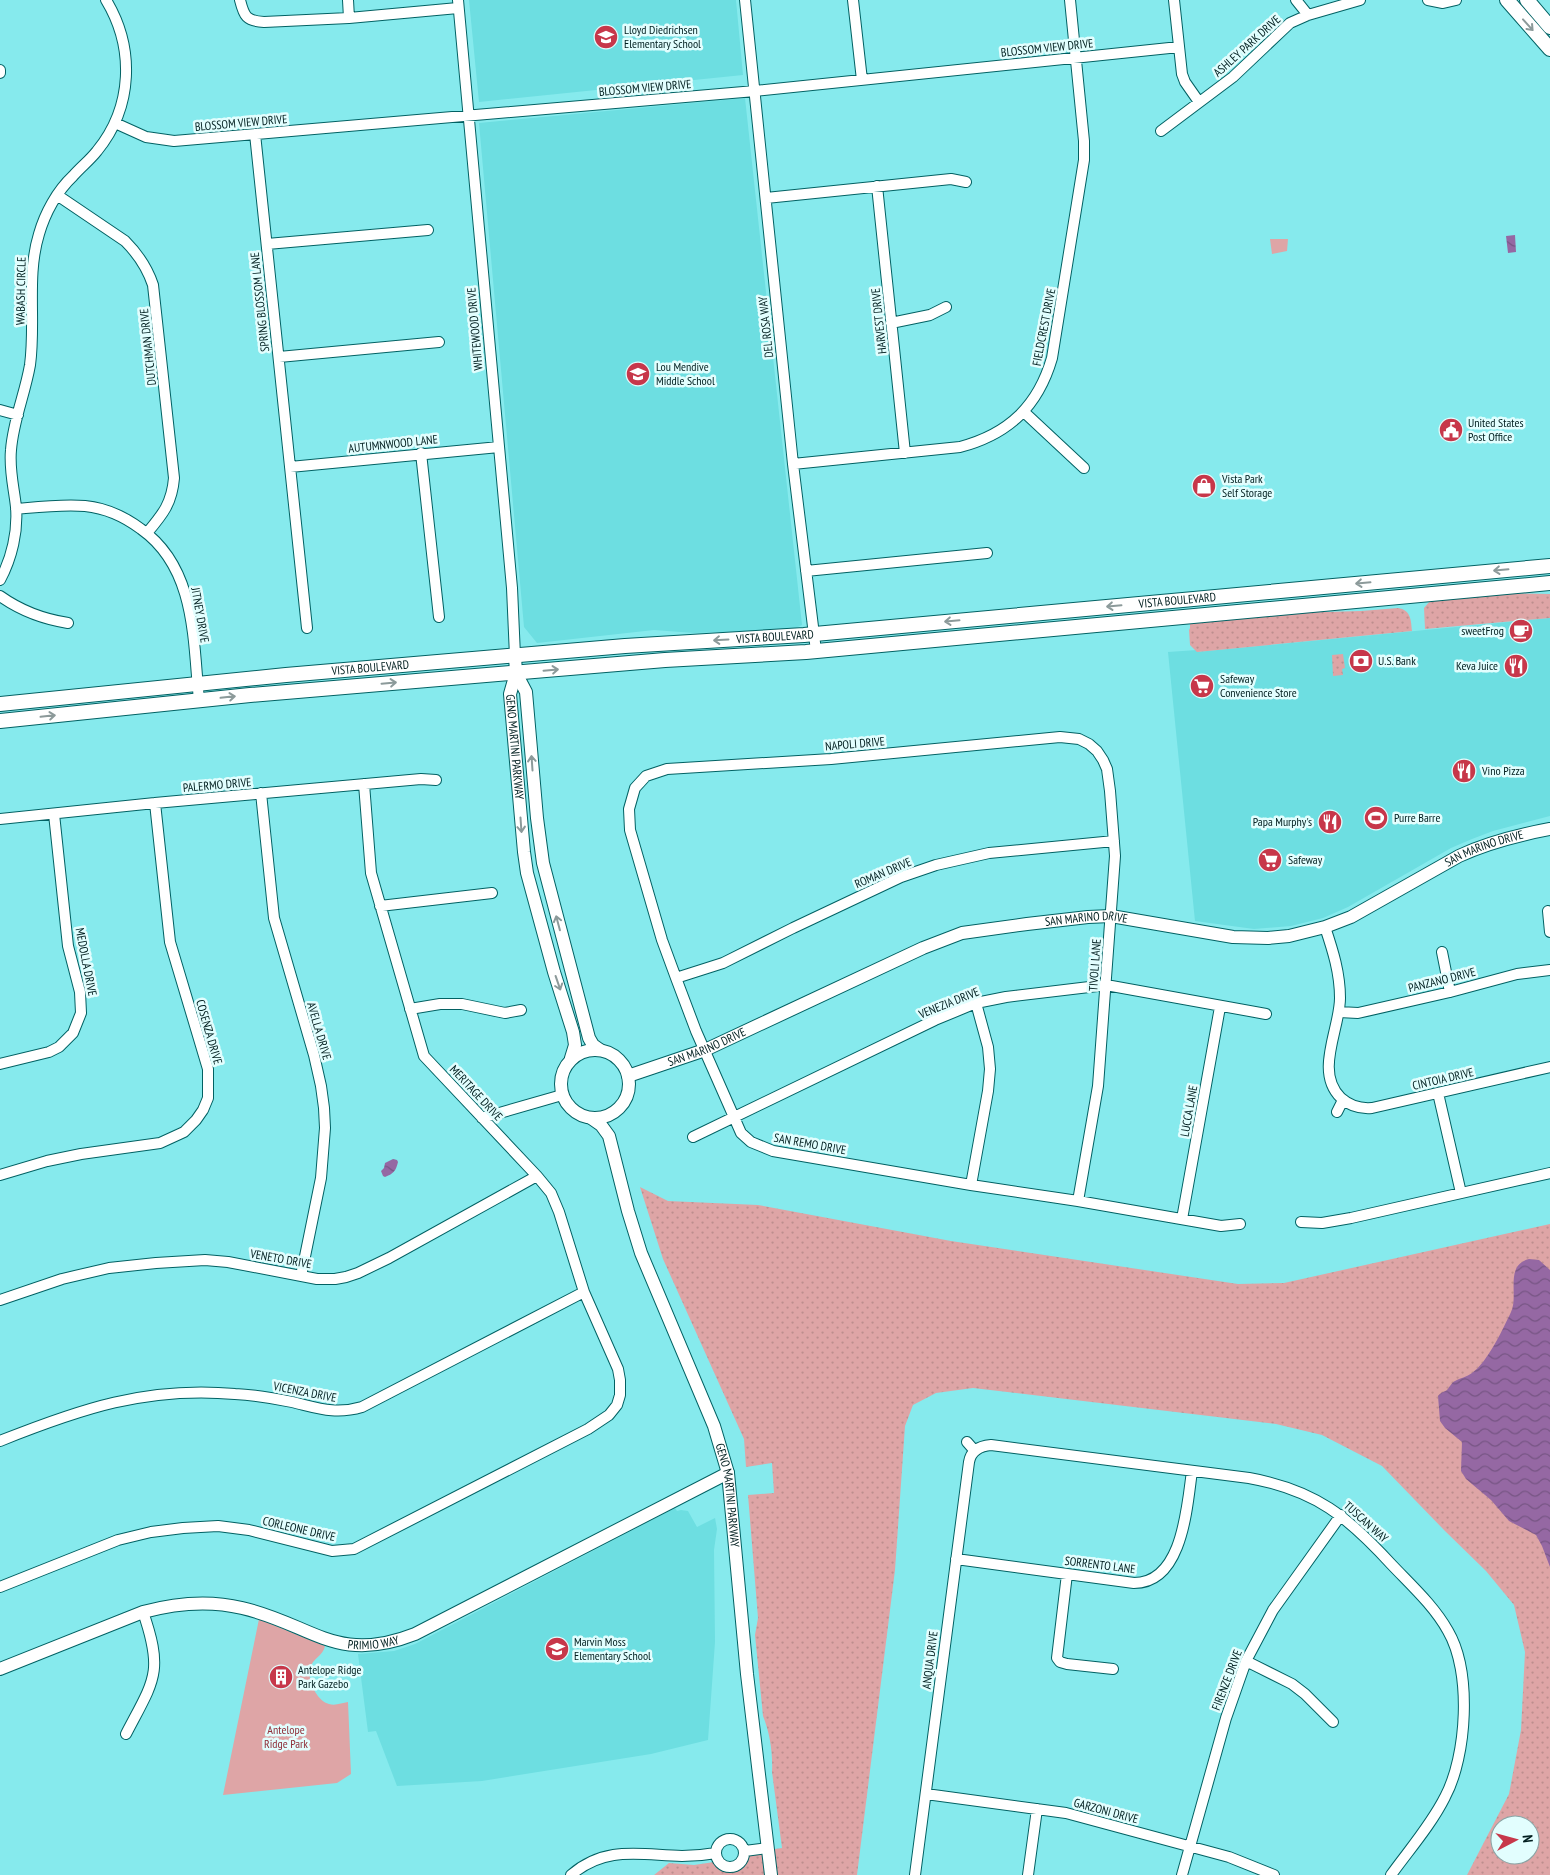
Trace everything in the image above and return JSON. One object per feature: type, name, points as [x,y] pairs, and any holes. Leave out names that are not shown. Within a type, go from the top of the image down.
[{"type":"main road","points":[[1507,0],[1550,49]]},
{"type":"main road","points":[[1527,0],[1550,27]]},
{"type":"main road","name":"VISTA BOULEVARD","points":[[0,704],[197,684],[676,642],[814,634],[1550,566]]},
{"type":"main road","name":"VISTA BOULEVARD","points":[[0,721],[199,700],[665,660],[816,651],[1550,583]]},
{"type":"street","name":"WABASH CIRCLE","points":[[0,580],[9,561],[14,542],[16,509],[11,470],[11,450],[26,382],[32,340],[34,252],[45,216],[57,195],[96,152],[115,123],[125,91],[126,57],[120,28],[106,0]]},
{"type":"street","points":[[240,0],[243,12],[247,18],[255,22],[350,18],[458,4]]},
{"type":"street","points":[[348,0],[350,18]]},
{"type":"street","name":"DEL ROSA WAY","points":[[745,0],[793,464],[816,651]]},
{"type":"street","points":[[853,0],[862,80]]},
{"type":"street","name":"FIELDCREST DRIVE","points":[[793,464],[960,447],[976,442],[1006,427],[1024,412],[1042,386],[1052,358],[1082,174],[1084,141],[1070,0]]},
{"type":"street","points":[[1174,0],[1182,74],[1185,82],[1199,102]]},
{"type":"street","points":[[1296,0],[1308,15]]},
{"type":"street","name":"ASHLEY PARK DRIVE","points":[[1161,131],[1233,77],[1290,23],[1308,15],[1360,0]]},
{"type":"street","points":[[1428,0],[1443,3],[1456,0]]},
{"type":"street","name":"WHITEWOOD DRIVE","points":[[458,4],[512,588],[515,656]]},
{"type":"street","name":"BLOSSOM VIEW DRIVE","points":[[115,123],[146,137],[174,141],[754,91],[1178,47]]},
{"type":"street","name":"SPRING BLOSSOM LANE","points":[[256,134],[307,628]]},
{"type":"street","points":[[766,198],[951,179],[966,182]]},
{"type":"street","name":"HARVEST DRIVE","points":[[877,186],[905,453]]},
{"type":"street","name":"DUTCHMAN DRIVE","points":[[57,195],[125,241],[142,260],[153,285],[174,478],[169,503],[164,513],[147,533]]},
{"type":"street","points":[[267,244],[428,230]]},
{"type":"street","points":[[892,323],[930,315],[946,307]]},
{"type":"street","points":[[279,357],[439,342]]},
{"type":"street","points":[[0,410],[18,415]]},
{"type":"street","points":[[1024,412],[1084,468]]},
{"type":"street","name":"AUTUMNWOOD LANE","points":[[290,467],[499,447]]},
{"type":"street","points":[[421,453],[439,617]]},
{"type":"street","name":"JITNEY DRIVE","points":[[16,509],[85,506],[118,515],[134,523],[161,546],[171,560],[184,587],[190,616],[199,700]]},
{"type":"street","points":[[806,571],[987,553]]},
{"type":"street","points":[[0,596],[21,610],[36,616],[68,622]]},
{"type":"street","points":[[515,656],[516,673]]},
{"type":"street","name":"GENO MARTINI PARKWAY","points":[[516,673],[526,692],[537,826],[543,864],[589,1038],[593,1045],[600,1050]]},
{"type":"street","name":"GENO MARTINI PARKWAY","points":[[516,673],[510,694],[524,852],[527,873],[554,972],[573,1032],[575,1045],[571,1058]]},
{"type":"street","name":"NAPOLI DRIVE","points":[[635,788],[646,776],[668,769],[831,758],[1060,737],[1082,741]]},
{"type":"street","name":"TIVOLI LANE","points":[[1078,1201],[1098,1086],[1115,856],[1106,769],[1097,751],[1082,741]]},
{"type":"street","name":"PALERMO DRIVE","points":[[0,819],[364,784],[421,779],[436,780]]},
{"type":"street","name":"MERITAGE DRIVE","points":[[364,784],[371,873],[424,1056],[551,1193],[560,1212],[568,1245],[584,1292],[618,1369],[621,1388],[619,1398]]},
{"type":"street","name":"SAN REMO DRIVE","points":[[635,788],[629,809],[630,830],[662,940],[705,1050],[741,1133],[751,1142],[773,1151],[971,1185],[1078,1201],[1221,1226],[1240,1224]]},
{"type":"street","name":"AVELLA DRIVE","points":[[261,794],[274,918],[314,1055],[324,1108],[321,1178],[301,1276]]},
{"type":"street","name":"COSENZA DRIVE","points":[[0,1175],[47,1161],[81,1154],[160,1143],[184,1132],[203,1110],[208,1092],[208,1069],[170,942],[155,803]]},
{"type":"street","name":"MEDOLLA DRIVE","points":[[0,1064],[49,1052],[59,1047],[73,1033],[81,1013],[80,992],[68,946],[54,814]]},
{"type":"street","name":"SAN MARINO DRIVE","points":[[628,1076],[705,1050],[923,948],[962,933],[1035,923],[1111,916],[1245,938],[1284,936],[1325,927],[1351,917],[1468,852],[1504,838],[1550,829]]},
{"type":"street","name":"ROMAN DRIVE","points":[[676,978],[723,963],[901,877],[936,865],[989,853],[1114,841]]},
{"type":"street","points":[[380,906],[492,893]]},
{"type":"street","points":[[1548,911],[1550,932]]},
{"type":"street","points":[[1325,927],[1338,968],[1340,992],[1339,1012],[1329,1073],[1332,1086],[1343,1100],[1337,1112]]},
{"type":"street","points":[[1442,952],[1450,992]]},
{"type":"street","name":"PANZANO DRIVE","points":[[1339,1012],[1358,1013],[1450,992],[1517,974],[1550,970]]},
{"type":"street","name":"VENEZIA DRIVE","points":[[693,1138],[976,1002],[1106,985],[1266,1014]]},
{"type":"street","points":[[971,1185],[988,1091],[990,1068],[988,1047],[976,1002]]},
{"type":"street","points":[[410,1009],[462,1004],[505,1013],[521,1010]]},
{"type":"street","name":"LUCCA LANE","points":[[1182,1219],[1220,1007]]},
{"type":"street","points":[[589,1050],[600,1050],[615,1057],[623,1065],[628,1076],[628,1094],[611,1121],[609,1136],[603,1127],[590,1118],[572,1110],[562,1095],[560,1088],[563,1073],[571,1058],[589,1050]]},
{"type":"street","name":"CINTOIA DRIVE","points":[[1343,1100],[1355,1106],[1372,1108],[1550,1068]]},
{"type":"street","points":[[1438,1093],[1461,1193]]},
{"type":"street","points":[[482,1118],[562,1095]]},
{"type":"street","points":[[590,1118],[603,1118],[615,1113]]},
{"type":"street","name":"GENO MARTINI PARKWAY","points":[[609,1136],[639,1245],[714,1426],[728,1473],[746,1674],[771,1875]]},
{"type":"street","points":[[1301,1222],[1322,1223],[1351,1218],[1550,1173]]},
{"type":"street","name":"VENETO DRIVE","points":[[0,1300],[62,1279],[109,1268],[156,1263],[205,1260],[228,1262],[301,1276],[335,1279],[358,1274],[537,1176]]},
{"type":"street","name":"VICENZA DRIVE","points":[[0,1441],[92,1407],[120,1400],[177,1393],[235,1394],[292,1402],[327,1411],[350,1411],[362,1407],[584,1292]]},
{"type":"street","name":"CORLEONE DRIVE","points":[[0,1587],[118,1540],[151,1532],[183,1528],[218,1526],[249,1530],[332,1551],[354,1549],[588,1429],[609,1415],[619,1398]]},
{"type":"street","name":"TUSCAN WAY","points":[[971,1446],[991,1445],[1276,1483],[1304,1494],[1341,1515],[1364,1534],[1440,1618],[1456,1649],[1464,1683],[1464,1711],[1459,1752],[1450,1788],[1438,1812],[1390,1875]]},
{"type":"street","name":"ANQUA DRIVE","points":[[915,1875],[971,1446]]},
{"type":"street","name":"SORRENTO LANE","points":[[956,1559],[1134,1583],[1154,1582],[1170,1560],[1181,1537],[1192,1471]]},
{"type":"street","name":"PRIMIO WAY","points":[[0,1669],[143,1612],[165,1606],[189,1603],[222,1604],[262,1614],[334,1643],[360,1646],[396,1641],[414,1634],[728,1473]]},
{"type":"street","name":"FIRENZE DRIVE","points":[[1182,1875],[1226,1718],[1246,1662],[1273,1610],[1341,1515]]},
{"type":"street","points":[[1067,1574],[1057,1652],[1058,1665],[1113,1669]]},
{"type":"street","points":[[126,1734],[150,1687],[155,1669],[154,1649],[143,1612]]},
{"type":"street","points":[[1246,1662],[1292,1684],[1305,1694],[1333,1722]]},
{"type":"street","name":"GARZONI DRIVE","points":[[926,1794],[1084,1817],[1229,1857],[1274,1875]]},
{"type":"street","points":[[1028,1875],[1037,1809]]},
{"type":"street","points":[[728,1838],[738,1841],[744,1851],[742,1861],[732,1867],[721,1864],[716,1854],[720,1843],[728,1838]]},
{"type":"street","points":[[744,1851],[768,1848]]},
{"type":"street","points":[[571,1875],[594,1861],[619,1853],[681,1856],[716,1854]]},
{"type":"shaded area","name":"Lloyd Diedrichsen Elementary School","points":[[469,0],[736,0],[743,75],[479,102]]},
{"type":"shaded area","name":"Lou Mendive Middle School","points":[[745,98],[802,625],[792,630],[694,633],[654,630],[537,643],[524,627],[479,123]]},
{"type":"shaded area","points":[[1550,618],[1550,816],[1493,831],[1451,848],[1348,907],[1323,918],[1291,926],[1254,929],[1195,921],[1168,652],[1197,650],[1197,652]]},
{"type":"shaded area","name":"Marvin Moss Elementary School","points":[[675,1508],[677,1511],[688,1511],[697,1527],[715,1518],[717,1529],[714,1550],[715,1642],[708,1740],[651,1754],[482,1781],[397,1786],[376,1731],[368,1732],[358,1654],[394,1651],[415,1644]]},
{"type":"green space","points":[[1270,239],[1288,239],[1287,251],[1272,254]]},
{"type":"green space","points":[[1502,593],[1550,594],[1550,618],[1425,629],[1424,608],[1430,601]]},
{"type":"green space","points":[[1398,608],[1408,613],[1411,619],[1412,631],[1197,652],[1190,645],[1190,624],[1194,622],[1289,613]]},
{"type":"green space","points":[[1343,654],[1345,668],[1342,669],[1343,675],[1333,676],[1332,655]]},
{"type":"green space","points":[[640,1187],[668,1201],[758,1205],[951,1241],[1238,1284],[1284,1283],[1550,1224],[1550,1875],[1467,1875],[1490,1831],[1490,1865],[1540,1865],[1540,1815],[1498,1815],[1509,1794],[1521,1730],[1525,1652],[1514,1605],[1486,1571],[1382,1466],[1322,1435],[1276,1424],[973,1388],[936,1393],[913,1405],[905,1426],[895,1570],[857,1875],[654,1875],[669,1863],[694,1865],[714,1862],[729,1870],[741,1865],[746,1853],[782,1848],[768,1729],[763,1716],[755,1635],[758,1618],[748,1495],[774,1493],[772,1463],[746,1467],[744,1439],[663,1259]]},
{"type":"green space","name":"Antelope Ridge Park","points":[[259,1619],[325,1646],[313,1662],[309,1673],[314,1689],[325,1702],[334,1705],[348,1702],[351,1774],[337,1783],[223,1795]]},
{"type":"water","points":[[1515,235],[1516,252],[1508,253],[1506,236]]},
{"type":"water","points":[[393,1159],[398,1162],[395,1170],[388,1176],[383,1176],[381,1171],[385,1163]]},
{"type":"water","points":[[1529,1259],[1539,1260],[1550,1270],[1550,1567],[1536,1535],[1509,1521],[1491,1500],[1466,1479],[1461,1471],[1462,1442],[1445,1428],[1440,1421],[1438,1396],[1454,1382],[1472,1373],[1489,1354],[1511,1312],[1514,1298],[1514,1274],[1521,1262]]},
{"type":"place","name":"Lloyd Diedrichsen Elementary School","points":[[606,37]]},
{"type":"place","name":"Lou Mendive Middle School","points":[[638,374]]},
{"type":"place","name":"United States Post Office","points":[[1451,430]]},
{"type":"place","name":"Vista Park Self Storage","points":[[1204,486]]},
{"type":"place","name":"sweetFrog","points":[[1521,631]]},
{"type":"place","name":"U.S. Bank","points":[[1361,661]]},
{"type":"place","name":"Keva Juice","points":[[1516,666]]},
{"type":"place","name":"Safeway Convenience Store","points":[[1202,686]]},
{"type":"place","name":"Vino Pizza","points":[[1464,771]]},
{"type":"place","name":"Purre Barre","points":[[1376,818]]},
{"type":"place","name":"Papa Murphy's","points":[[1330,822]]},
{"type":"place","name":"Safeway","points":[[1270,860]]},
{"type":"place","name":"Marvin Moss Elementary School","points":[[557,1649]]},
{"type":"place","name":"Antelope Ridge Park Gazebo","points":[[281,1677]]}]
